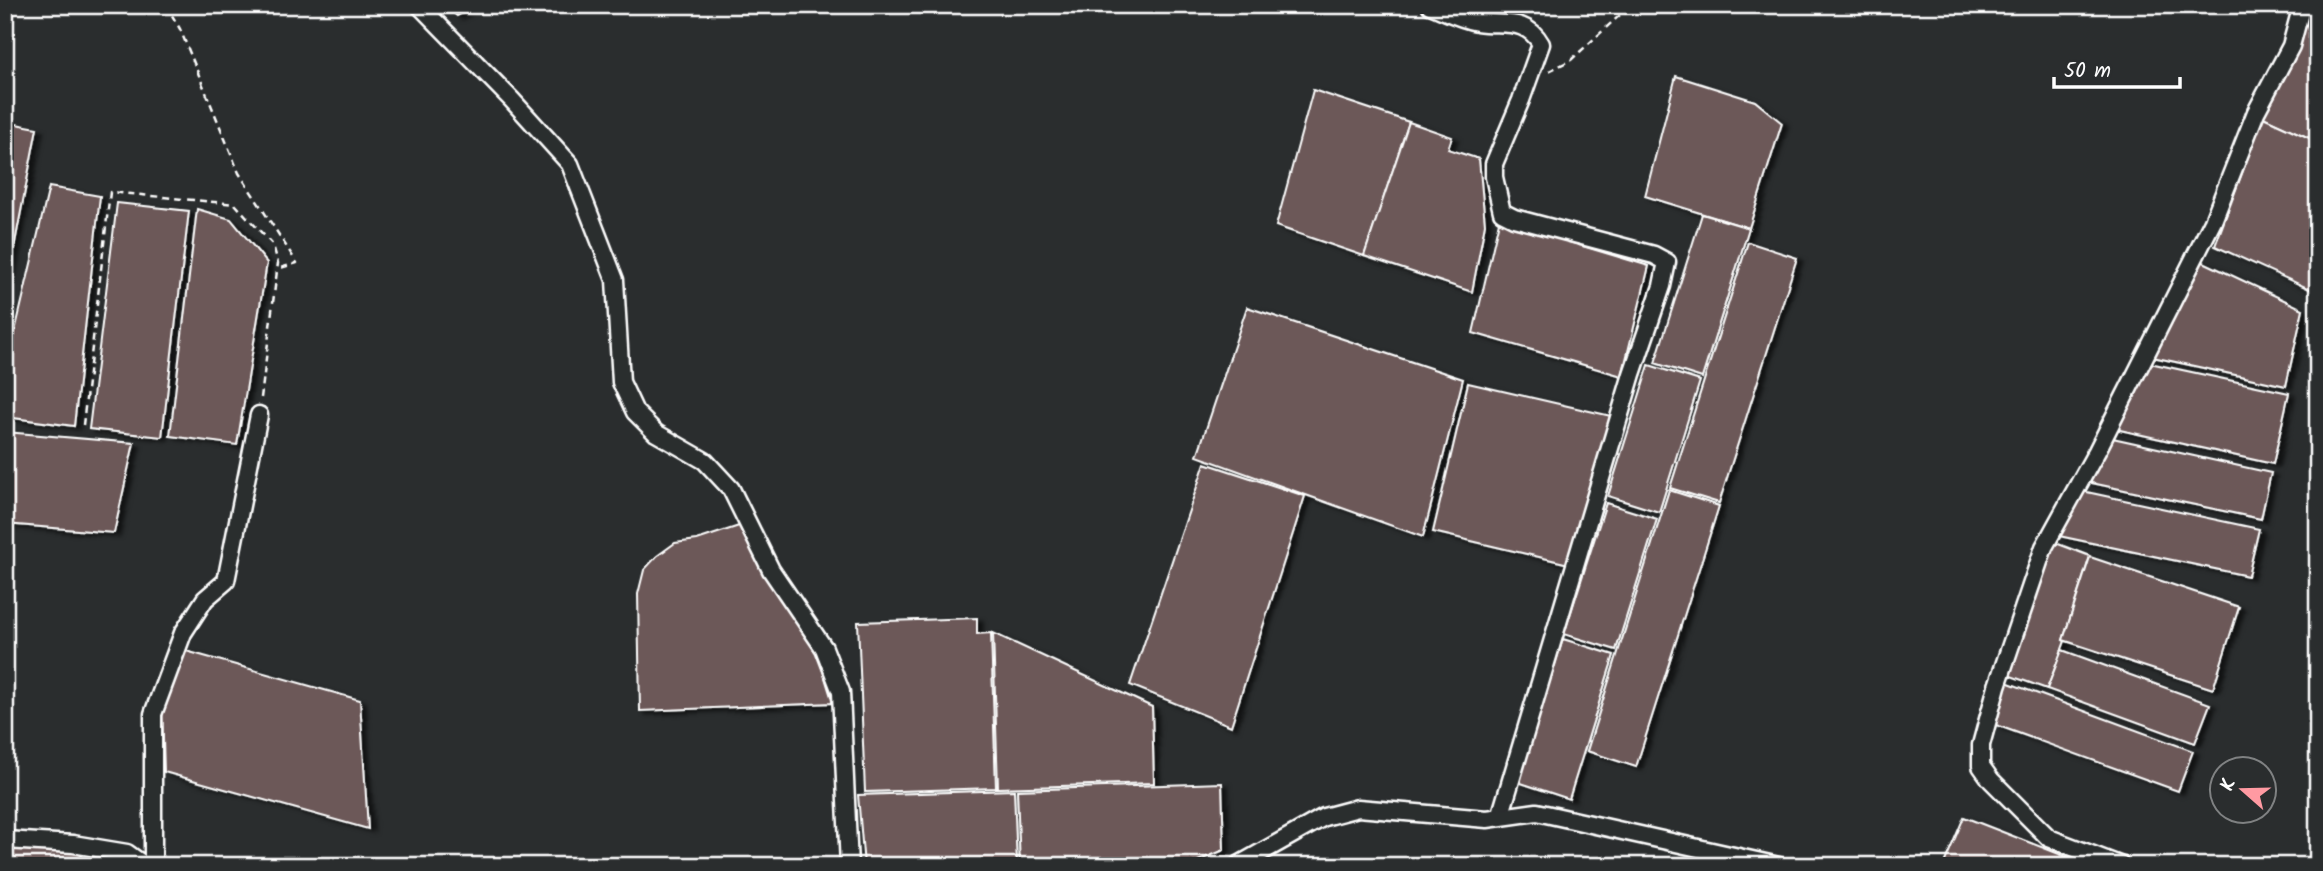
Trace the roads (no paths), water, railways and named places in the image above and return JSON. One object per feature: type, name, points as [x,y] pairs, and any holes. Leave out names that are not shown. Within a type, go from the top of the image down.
[{"type":"street","points":[[419,5],[570,164],[615,280],[621,382],[635,412],[656,433],[705,461],[732,489],[771,570],[824,648],[841,692],[849,866]]},
{"type":"street","points":[[1430,5],[1478,22],[1527,28],[1535,33],[1541,44],[1494,164],[1494,177],[1502,212],[1514,218],[1654,255],[1667,262],[1662,286],[1632,374],[1500,817]]},
{"type":"street","points":[[2122,866],[2049,838],[1991,780],[1981,766],[1981,744],[1997,686],[2044,547],[2097,451],[2213,221],[2256,112],[2291,46],[2302,5]]},
{"type":"street","points":[[153,866],[153,714],[183,633],[205,599],[226,581],[259,415]]},
{"type":"street","points":[[1237,866],[1324,817],[1358,808],[1487,819],[1537,813],[1779,866]]},
{"type":"street","points":[[5,840],[73,844],[127,853],[145,866]]}]
